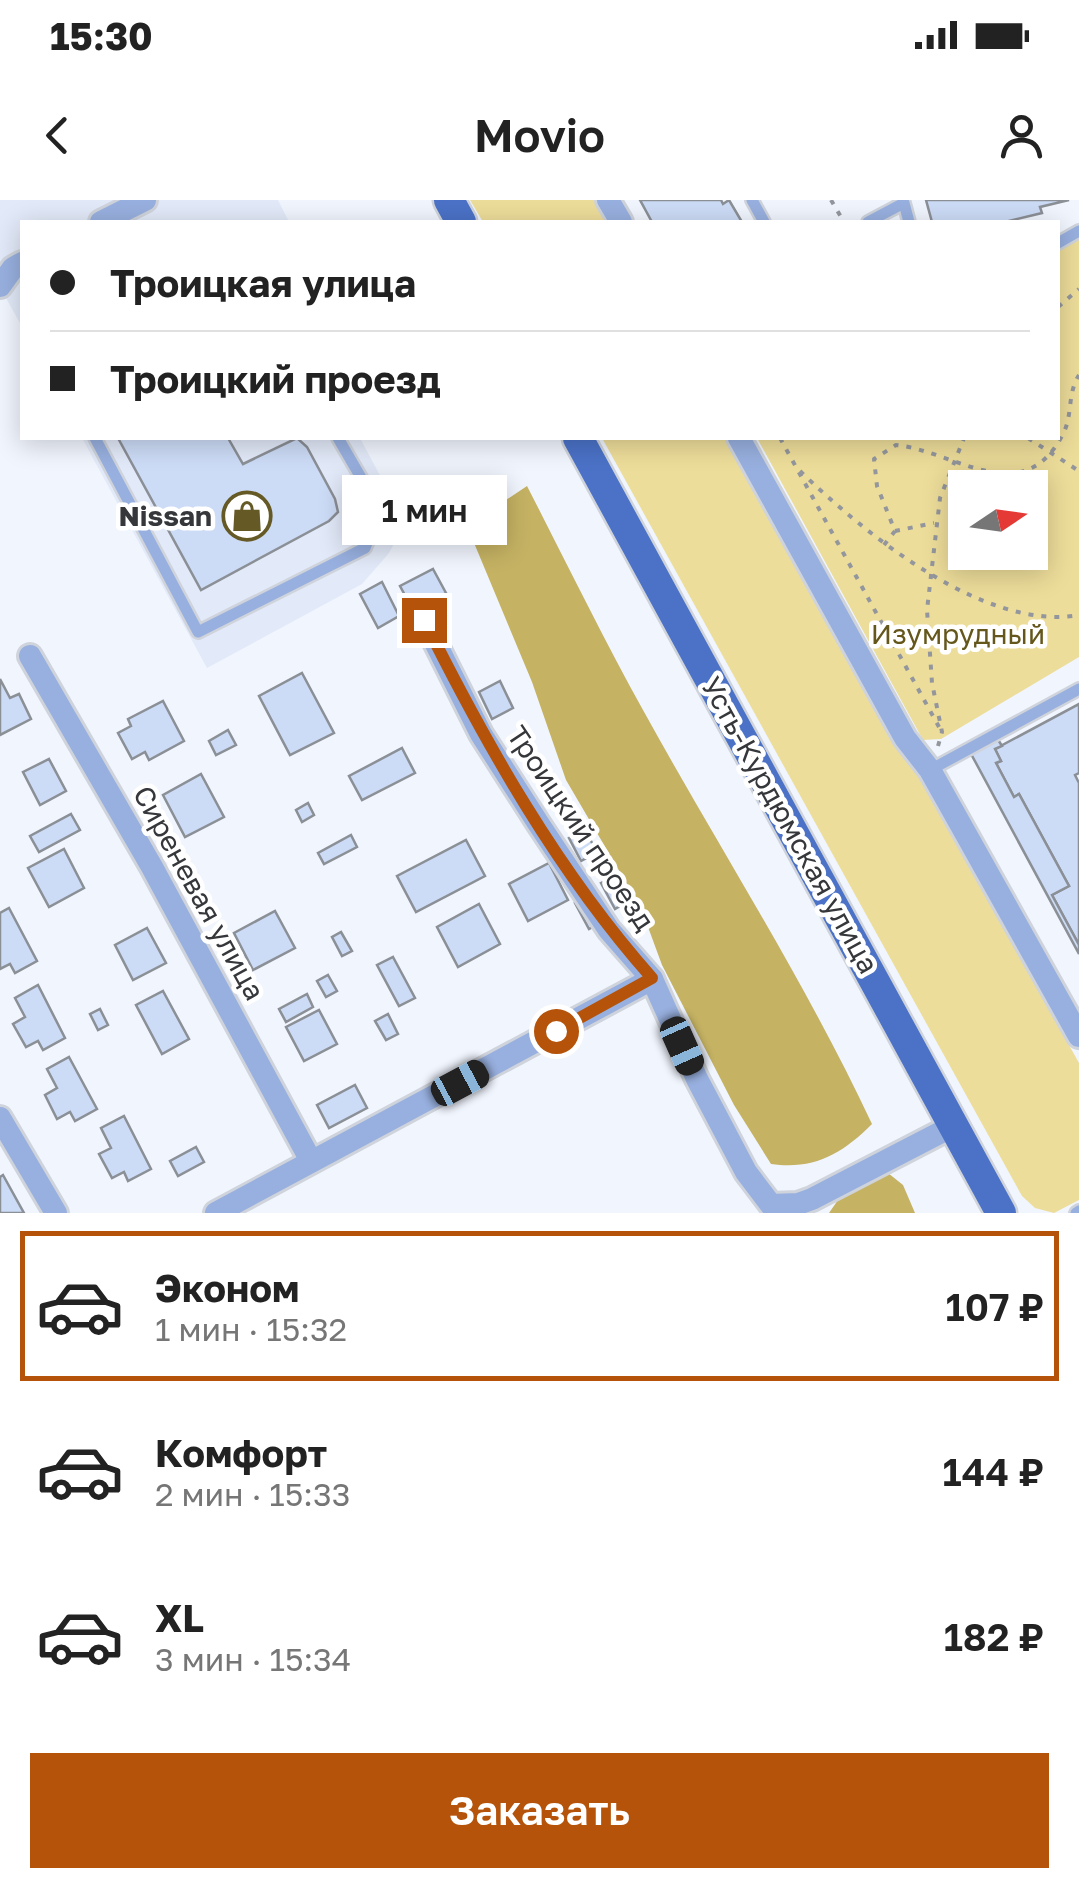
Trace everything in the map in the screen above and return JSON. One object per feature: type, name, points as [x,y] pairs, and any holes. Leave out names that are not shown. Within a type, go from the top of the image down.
[{"type":"main road","name":"Усть-Курдюмская улица","points":[[579,440],[1001,1213]]},
{"type":"street","points":[[105,220],[144,200]]},
{"type":"street","points":[[0,286],[20,264]]},
{"type":"street","points":[[740,440],[905,738],[930,770],[1079,1036]]},
{"type":"street","name":"Троицкий проезд","points":[[424,620],[490,749],[609,930],[652,978],[697,1080],[746,1172],[772,1204],[799,1208],[953,1126]]},
{"type":"street","name":"Сиреневая улица","points":[[30,656],[152,867],[311,1161]]},
{"type":"street","points":[[216,1213],[652,978]]},
{"type":"street","points":[[0,1118],[56,1213]]},
{"type":"lane","points":[[871,220],[903,201]]},
{"type":"lane","points":[[96,440],[198,632],[365,548],[378,516],[374,500],[339,440]]},
{"type":"lane","points":[[930,770],[1079,689]]},
{"type":"path","points":[[1060,305],[1079,289]]},
{"type":"path","points":[[1060,439],[1065,431],[1070,391],[1079,375]]},
{"type":"path","points":[[781,440],[942,732]]},
{"type":"path","points":[[930,770],[942,732],[928,642],[930,576],[940,498],[963,440]]},
{"type":"path","points":[[1031,440],[1079,472]]},
{"type":"path","points":[[895,531],[877,486],[874,458],[896,445],[987,472],[1013,474],[1050,454],[1059,440]]},
{"type":"path","points":[[796,468],[849,517],[930,576],[1022,611],[1065,618],[1079,615]]},
{"type":"path","points":[[884,545],[895,531],[936,523]]},
{"type":"shaded area","points":[[0,200],[278,200],[288,220],[20,220],[20,323],[0,287]]},
{"type":"shaded area","points":[[83,440],[361,440],[393,500],[398,523],[389,553],[362,584],[207,668]]},
{"type":"shaded area","points":[[527,486],[628,682],[790,967],[872,1124],[850,1144],[826,1158],[801,1164],[771,1164],[734,1105],[662,965],[641,908],[566,780],[532,682],[467,526]]},
{"type":"shaded area","points":[[888,1173],[903,1185],[915,1213],[829,1213],[838,1200]]},
{"type":"green space","points":[[470,200],[599,200],[611,220],[482,220]]},
{"type":"green space","name":"Изумрудный","points":[[1079,239],[1079,657],[941,739],[923,740],[758,440],[1060,440],[1060,249]]},
{"type":"green space","points":[[603,440],[732,440],[1079,1063],[1079,1200],[1054,1213],[1035,1208],[1022,1196]]},
{"type":"building","points":[[640,200],[721,200],[723,204],[729,200],[741,220],[651,220]]},
{"type":"building","points":[[926,200],[1069,200],[1040,207],[1042,213],[1013,220],[931,220]]},
{"type":"building","name":"Nissan","points":[[119,440],[229,440],[243,464],[299,440],[307,447],[338,512],[329,521],[201,590]]},
{"type":"building","points":[[433,569],[446,593],[413,610],[400,586]]},
{"type":"building","points":[[382,582],[399,616],[378,628],[360,594]]},
{"type":"building","points":[[302,673],[334,733],[290,755],[259,696]]},
{"type":"building","points":[[0,679],[10,698],[19,694],[31,719],[0,735]]},
{"type":"building","points":[[500,681],[513,708],[492,719],[479,692]]},
{"type":"building","points":[[163,701],[184,741],[149,760],[145,752],[132,759],[118,733],[131,726],[128,719]]},
{"type":"building","points":[[1079,704],[1079,773],[1075,775],[1079,783],[1079,945],[1052,895],[1069,886],[1019,794],[1014,797],[996,763],[1001,761],[995,749]]},
{"type":"building","points":[[228,730],[236,745],[216,755],[209,741]]},
{"type":"building","points":[[997,738],[1002,746],[995,749],[1001,761],[996,763],[1014,797],[1019,794],[1069,886],[1052,895],[1079,945],[1079,954],[970,752]]},
{"type":"building","points":[[402,748],[415,773],[362,800],[349,776]]},
{"type":"building","points":[[49,759],[66,791],[40,805],[23,772]]},
{"type":"building","points":[[201,774],[224,817],[185,837],[163,795]]},
{"type":"building","points":[[308,803],[314,815],[302,822],[296,810]]},
{"type":"building","points":[[71,814],[80,830],[39,852],[30,836]]},
{"type":"building","points":[[585,830],[597,852],[581,861],[569,838]]},
{"type":"building","points":[[351,835],[357,847],[324,864],[318,853]]},
{"type":"building","points":[[466,840],[485,876],[416,912],[397,876]]},
{"type":"building","points":[[64,849],[84,888],[49,907],[28,868]]},
{"type":"building","points":[[549,863],[568,900],[528,921],[509,884]]},
{"type":"building","points":[[617,875],[630,900],[615,909],[601,883]]},
{"type":"building","points":[[583,899],[596,925],[589,929],[575,903]]},
{"type":"building","points":[[479,904],[500,944],[458,967],[437,927]]},
{"type":"building","points":[[9,908],[37,961],[15,973],[10,964],[0,969],[0,913]]},
{"type":"building","points":[[275,911],[295,948],[253,970],[234,933]]},
{"type":"building","points":[[147,928],[166,963],[133,980],[115,945]]},
{"type":"building","points":[[341,932],[352,951],[342,956],[332,937]]},
{"type":"building","points":[[393,957],[415,998],[399,1006],[377,965]]},
{"type":"building","points":[[328,975],[337,991],[326,997],[317,981]]},
{"type":"building","points":[[38,985],[65,1038],[43,1050],[38,1041],[26,1047],[13,1024],[25,1017],[15,998]]},
{"type":"building","points":[[163,991],[189,1039],[162,1054],[136,1005]]},
{"type":"building","points":[[307,994],[313,1007],[286,1022],[279,1009]]},
{"type":"building","points":[[100,1009],[108,1025],[98,1030],[90,1014]]},
{"type":"building","points":[[319,1010],[337,1044],[304,1061],[286,1027]]},
{"type":"building","points":[[388,1014],[398,1034],[386,1040],[375,1021]]},
{"type":"building","points":[[69,1057],[97,1109],[75,1121],[70,1112],[57,1119],[45,1095],[57,1088],[47,1069]]},
{"type":"building","points":[[355,1085],[367,1108],[329,1128],[317,1105]]},
{"type":"building","points":[[124,1116],[151,1169],[128,1181],[124,1172],[112,1178],[99,1154],[111,1148],[101,1128]]},
{"type":"building","points":[[196,1147],[204,1162],[178,1176],[170,1161]]},
{"type":"building","points":[[3,1175],[24,1213],[0,1213]]},
{"type":"place","name":"Nissan","points":[[247,516]]},
{"type":"route","points":[[424,620],[481,734],[519,794],[609,930],[652,978],[556,1031]]}]
